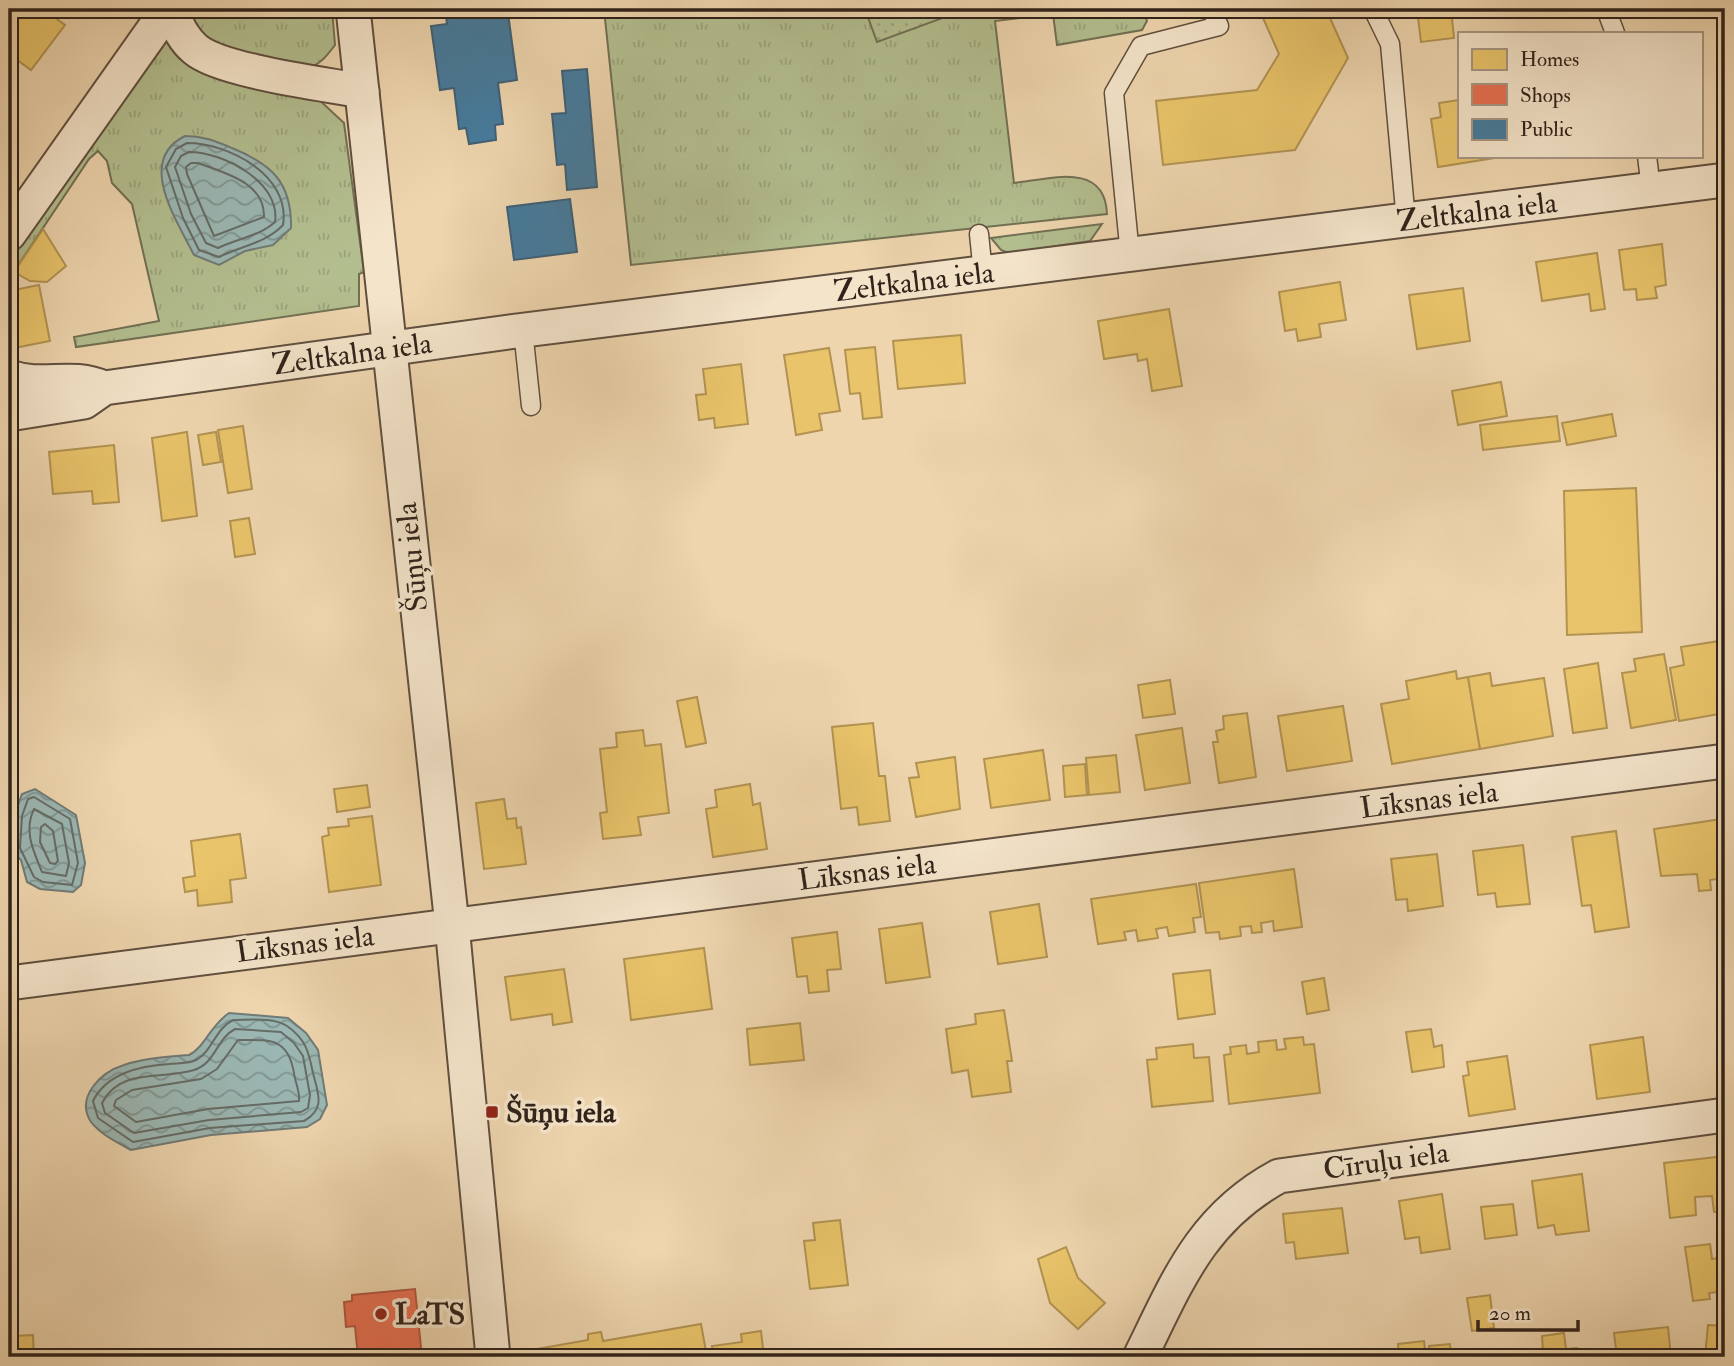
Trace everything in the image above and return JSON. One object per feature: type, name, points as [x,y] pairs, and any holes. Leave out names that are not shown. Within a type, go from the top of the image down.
[{"type":"street","points":[[9,234],[169,9],[181,34],[197,51],[230,65],[362,91]]},
{"type":"street","name":"Šūņu iela","points":[[353,9],[452,925],[493,1357]]},
{"type":"street","name":"Zeltkalna iela","points":[[104,388],[523,330],[1725,180]]},
{"type":"street","points":[[9,377],[33,383],[85,380],[104,388]]},
{"type":"street","points":[[9,415],[84,402],[104,388]]},
{"type":"street","name":"Līksnas iela","points":[[9,983],[1725,761]]},
{"type":"street","name":"Cīruļu iela","points":[[1140,1357],[1185,1264],[1203,1239],[1223,1216],[1252,1191],[1279,1176],[1725,1115]]},
{"type":"lane","points":[[1130,255],[1114,93],[1141,46],[1219,26],[1211,9]]},
{"type":"lane","points":[[1373,9],[1390,44],[1406,221]]},
{"type":"lane","points":[[1606,9],[1615,32]]},
{"type":"lane","points":[[1647,158],[1651,189]]},
{"type":"lane","points":[[979,234],[984,273]]},
{"type":"lane","points":[[523,330],[531,406]]},
{"type":"green space","points":[[191,9],[332,9],[335,45],[322,61],[311,67],[300,69],[272,65],[200,40],[189,12]]},
{"type":"green space","points":[[604,9],[966,9],[970,15],[1000,9],[1143,9],[1147,21],[1142,30],[1057,45],[1053,14],[995,21],[1014,183],[1059,177],[1086,180],[1097,186],[1104,197],[1107,214],[631,265]]},
{"type":"green space","points":[[865,9],[937,9],[940,19],[877,42]]},
{"type":"green space","points":[[165,34],[314,95],[344,123],[364,272],[359,274],[359,306],[76,347],[74,337],[159,321],[132,204],[112,183],[107,161],[98,151],[89,159],[9,279],[9,254]]},
{"type":"green space","points":[[1102,224],[1090,241],[1009,253],[1001,250],[991,238]]},
{"type":"water","points":[[185,136],[220,143],[246,154],[268,168],[288,198],[291,228],[273,245],[245,251],[219,265],[194,255],[170,208],[162,175],[163,160],[171,147]]},
{"type":"water","points":[[35,789],[76,815],[85,863],[81,885],[73,892],[40,889],[27,882],[21,860],[13,852],[15,814],[22,794]]},
{"type":"water","points":[[229,1013],[288,1018],[306,1033],[318,1050],[327,1105],[320,1119],[307,1127],[211,1135],[131,1150],[104,1134],[91,1122],[86,1104],[88,1095],[107,1073],[140,1061],[189,1055]]},
{"type":"building: Homes","points":[[26,9],[43,9],[65,25],[31,70],[9,54],[9,32]]},
{"type":"building: Homes","points":[[1259,9],[1326,9],[1348,58],[1295,150],[1163,165],[1156,101],[1257,90],[1279,54]]},
{"type":"building: Homes","points":[[1417,9],[1451,9],[1454,38],[1421,42]]},
{"type":"building: Homes","points":[[1681,9],[1725,9],[1725,11],[1682,17]]},
{"type":"building: Homes","points":[[1458,100],[1458,158],[1494,158],[1438,167],[1431,119],[1441,117],[1439,103]]},
{"type":"building: Homes","points":[[43,229],[66,266],[47,282],[30,281],[14,272]]},
{"type":"building: Homes","points":[[1662,244],[1666,285],[1655,287],[1657,298],[1637,300],[1636,289],[1624,290],[1619,250]]},
{"type":"building: Homes","points":[[1597,253],[1605,309],[1591,311],[1589,294],[1542,301],[1536,262]]},
{"type":"building: Homes","points":[[1340,282],[1346,320],[1319,324],[1321,337],[1298,341],[1296,329],[1285,331],[1279,292]]},
{"type":"building: Homes","points":[[39,285],[50,341],[9,349],[9,291]]},
{"type":"building: Homes","points":[[1463,288],[1470,341],[1417,349],[1409,295]]},
{"type":"building: Homes","points":[[1169,309],[1182,386],[1152,391],[1147,359],[1138,361],[1137,354],[1104,359],[1098,321]]},
{"type":"building: Homes","points":[[961,335],[965,383],[898,389],[893,341]]},
{"type":"building: Homes","points":[[875,347],[882,417],[863,419],[860,393],[850,394],[845,350]]},
{"type":"building: Homes","points":[[829,348],[840,411],[819,414],[822,430],[796,435],[784,355]]},
{"type":"building: Homes","points":[[741,364],[748,424],[715,428],[714,418],[699,420],[696,395],[706,394],[703,369]]},
{"type":"building: Homes","points":[[1501,382],[1507,416],[1458,425],[1452,391]]},
{"type":"building: Homes","points":[[1612,414],[1616,436],[1567,445],[1562,423]]},
{"type":"building: Homes","points":[[1557,416],[1560,441],[1483,450],[1480,425]]},
{"type":"building: Homes","points":[[243,426],[252,489],[228,493],[218,430]]},
{"type":"building: Homes","points":[[187,432],[197,516],[162,521],[152,438]]},
{"type":"building: Homes","points":[[216,432],[221,462],[203,465],[198,435]]},
{"type":"building: Homes","points":[[114,445],[119,502],[93,504],[92,491],[53,494],[49,452]]},
{"type":"building: Homes","points":[[1636,488],[1642,632],[1567,635],[1564,491]]},
{"type":"building: Homes","points":[[249,518],[255,554],[235,557],[230,521]]},
{"type":"building: Homes","points":[[1725,640],[1725,713],[1679,721],[1670,668],[1684,665],[1681,647]]},
{"type":"building: Homes","points":[[1664,654],[1676,720],[1631,728],[1622,673],[1636,671],[1634,659]]},
{"type":"building: Homes","points":[[1598,663],[1607,728],[1573,733],[1564,669]]},
{"type":"building: Homes","points":[[1456,671],[1457,679],[1468,677],[1480,749],[1392,764],[1381,704],[1409,699],[1406,681]]},
{"type":"building: Homes","points":[[1490,673],[1492,686],[1544,678],[1553,736],[1480,749],[1468,677]]},
{"type":"building: Homes","points":[[1170,680],[1175,714],[1143,718],[1138,685]]},
{"type":"building: Homes","points":[[697,697],[706,743],[686,747],[677,701]]},
{"type":"building: Homes","points":[[1343,706],[1352,761],[1287,771],[1278,716]]},
{"type":"building: Homes","points":[[1247,713],[1256,777],[1219,783],[1213,742],[1218,742],[1216,731],[1224,729],[1223,716]]},
{"type":"building: Homes","points":[[873,723],[879,776],[885,776],[890,821],[859,825],[857,807],[841,809],[832,727]]},
{"type":"building: Homes","points":[[1182,728],[1190,783],[1145,790],[1136,735]]},
{"type":"building: Homes","points":[[643,730],[645,746],[661,744],[669,813],[638,817],[641,835],[603,839],[600,813],[607,812],[600,749],[617,747],[616,733]]},
{"type":"building: Homes","points":[[1043,750],[1050,800],[991,808],[984,759]]},
{"type":"building: Homes","points":[[1116,755],[1120,792],[1089,795],[1086,758]]},
{"type":"building: Homes","points":[[955,757],[960,809],[916,817],[909,778],[919,777],[916,763]]},
{"type":"building: Homes","points":[[1085,764],[1087,795],[1065,797],[1063,766]]},
{"type":"building: Homes","points":[[750,784],[753,805],[760,803],[767,849],[713,857],[706,809],[717,807],[715,790]]},
{"type":"building: Homes","points":[[367,785],[370,807],[337,812],[334,789]]},
{"type":"building: Homes","points":[[504,799],[507,819],[516,818],[517,828],[521,827],[526,864],[484,869],[476,803]]},
{"type":"building: Homes","points":[[372,816],[381,885],[329,892],[322,837],[329,835],[328,828],[349,826],[348,819]]},
{"type":"building: Homes","points":[[1722,819],[1725,878],[1710,880],[1711,890],[1699,891],[1697,874],[1661,876],[1654,829]]},
{"type":"building: Homes","points":[[1616,831],[1629,927],[1595,932],[1591,905],[1582,906],[1572,837]]},
{"type":"building: Homes","points":[[240,834],[246,878],[230,880],[232,902],[198,906],[197,890],[185,892],[183,878],[195,876],[191,841]]},
{"type":"building: Homes","points":[[1523,845],[1530,904],[1497,907],[1495,893],[1478,895],[1473,851]]},
{"type":"building: Homes","points":[[1437,854],[1443,906],[1408,911],[1407,899],[1396,900],[1391,859]]},
{"type":"building: Homes","points":[[1294,869],[1302,927],[1274,931],[1273,921],[1261,923],[1262,932],[1252,933],[1251,926],[1240,927],[1241,936],[1220,939],[1219,932],[1206,933],[1199,883]]},
{"type":"building: Homes","points":[[1196,884],[1201,917],[1193,918],[1195,932],[1169,936],[1167,927],[1156,929],[1158,938],[1138,941],[1136,930],[1124,932],[1126,940],[1098,944],[1091,899]]},
{"type":"building: Homes","points":[[1039,904],[1047,957],[998,964],[990,912]]},
{"type":"building: Homes","points":[[922,923],[930,977],[886,983],[879,929]]},
{"type":"building: Homes","points":[[837,932],[841,969],[827,970],[829,991],[809,993],[807,976],[797,977],[792,938]]},
{"type":"building: Homes","points":[[704,948],[712,1009],[631,1020],[624,959]]},
{"type":"building: Homes","points":[[564,969],[572,1022],[553,1025],[552,1014],[511,1020],[505,977]]},
{"type":"building: Homes","points":[[1210,970],[1215,1014],[1178,1019],[1173,974]]},
{"type":"building: Homes","points":[[1324,978],[1329,1010],[1307,1014],[1302,982]]},
{"type":"building: Homes","points":[[1004,1010],[1012,1061],[1007,1061],[1011,1092],[972,1097],[968,1070],[952,1073],[946,1029],[976,1024],[975,1014]]},
{"type":"building: Homes","points":[[800,1023],[804,1060],[750,1065],[747,1029]]},
{"type":"building: Homes","points":[[1431,1029],[1434,1047],[1442,1045],[1444,1067],[1412,1072],[1406,1032]]},
{"type":"building: Homes","points":[[1303,1037],[1304,1045],[1314,1044],[1320,1093],[1229,1104],[1224,1055],[1231,1054],[1230,1047],[1246,1045],[1247,1054],[1259,1052],[1258,1042],[1276,1040],[1277,1050],[1286,1049],[1284,1039]]},
{"type":"building: Homes","points":[[1643,1037],[1650,1092],[1597,1099],[1590,1045]]},
{"type":"building: Homes","points":[[1193,1044],[1194,1058],[1209,1057],[1213,1101],[1152,1107],[1147,1060],[1157,1059],[1156,1048]]},
{"type":"building: Homes","points":[[1725,1046],[1725,1088],[1718,1047]]},
{"type":"building: Homes","points":[[1507,1056],[1515,1109],[1469,1116],[1463,1076],[1469,1075],[1467,1062]]},
{"type":"building: Homes","points":[[1725,1156],[1725,1211],[1714,1212],[1712,1196],[1695,1197],[1696,1215],[1670,1218],[1664,1163]]},
{"type":"building: Homes","points":[[1582,1174],[1589,1231],[1556,1235],[1554,1225],[1538,1228],[1532,1181]]},
{"type":"building: Homes","points":[[1442,1194],[1450,1249],[1421,1253],[1419,1237],[1405,1239],[1399,1201]]},
{"type":"building: Homes","points":[[1513,1204],[1517,1235],[1485,1239],[1481,1207]]},
{"type":"building: Homes","points":[[1342,1208],[1348,1253],[1296,1259],[1294,1242],[1286,1243],[1283,1214]]},
{"type":"building: Homes","points":[[840,1220],[848,1285],[810,1289],[804,1241],[815,1240],[813,1223]]},
{"type":"building: Homes","points":[[1710,1244],[1712,1259],[1725,1257],[1725,1291],[1709,1293],[1710,1299],[1693,1301],[1685,1247]]},
{"type":"building: Homes","points":[[1066,1247],[1078,1278],[1105,1303],[1078,1329],[1050,1303],[1038,1259]]},
{"type":"building: Homes","points":[[1490,1295],[1494,1328],[1472,1331],[1467,1298]]},
{"type":"building: Homes","points":[[701,1324],[707,1357],[533,1357],[531,1350],[588,1340],[588,1334],[601,1332],[603,1341]]},
{"type":"building: Homes","points":[[1708,1325],[1725,1326],[1725,1357],[1705,1357]]},
{"type":"building: Homes","points":[[1668,1327],[1671,1357],[1617,1357],[1614,1333]]},
{"type":"building: Homes","points":[[761,1331],[764,1357],[713,1357],[712,1346],[742,1342],[741,1334]]},
{"type":"building: Homes","points":[[1564,1333],[1566,1349],[1577,1348],[1578,1357],[1531,1357],[1530,1353],[1543,1352],[1542,1336]]},
{"type":"building: Homes","points":[[33,1335],[34,1357],[15,1357],[14,1336]]},
{"type":"building: Homes","points":[[1424,1341],[1426,1357],[1399,1357],[1398,1344]]},
{"type":"building: Homes","points":[[1450,1344],[1451,1357],[1430,1357],[1429,1346]]},
{"type":"building: Homes","points":[[1343,1353],[1344,1357],[1323,1357],[1323,1356]]},
{"type":"building: Shops","name":"LaTS","points":[[415,1289],[422,1357],[358,1357],[355,1326],[346,1327],[344,1302],[352,1301],[352,1295]]},
{"type":"building: Public","points":[[445,9],[494,9],[495,15],[508,13],[517,80],[498,83],[503,124],[495,125],[496,140],[469,144],[466,128],[459,129],[454,88],[440,90],[431,26],[447,24]]},
{"type":"building: Public","points":[[587,69],[597,187],[567,190],[565,164],[557,165],[552,114],[566,113],[562,71]]},
{"type":"building: Public","points":[[570,199],[577,252],[514,260],[507,207]]},
{"type":"place","name":"Šūņu iela","points":[[492,1112]]},
{"type":"place","name":"LaTS","points":[[381,1314]]}]
